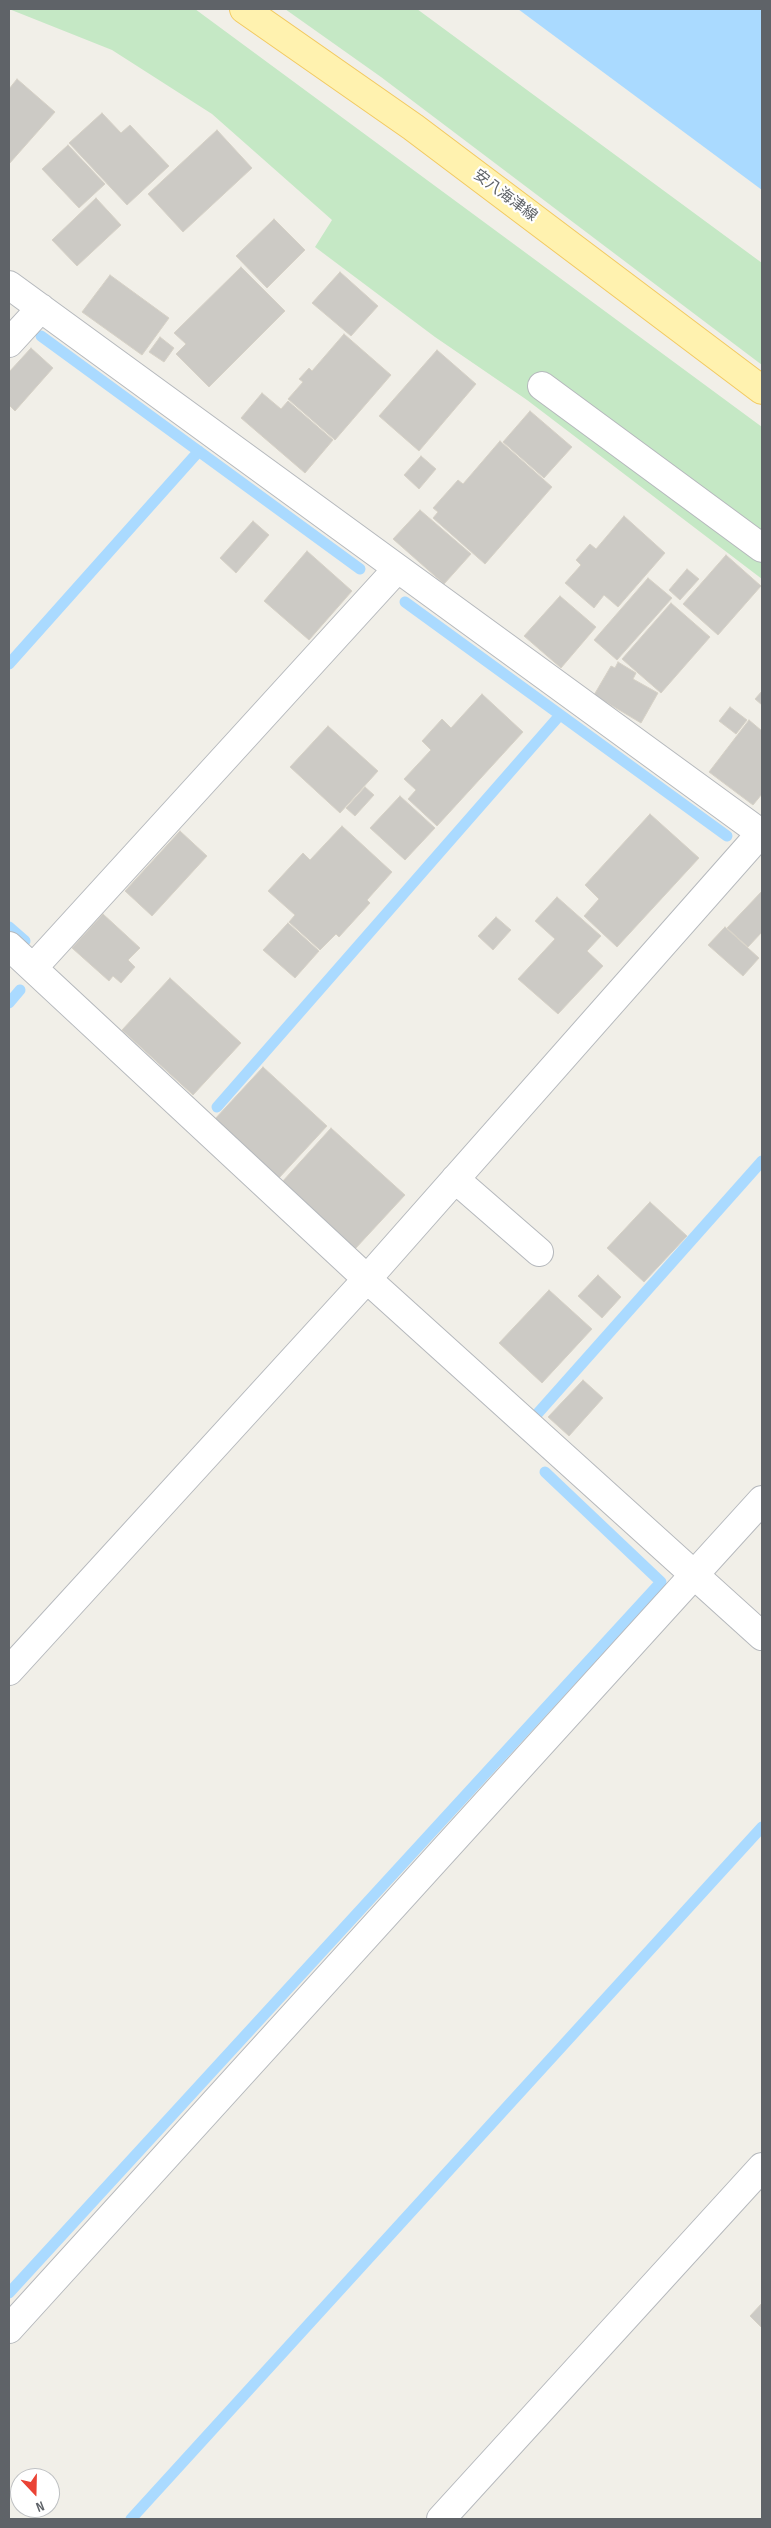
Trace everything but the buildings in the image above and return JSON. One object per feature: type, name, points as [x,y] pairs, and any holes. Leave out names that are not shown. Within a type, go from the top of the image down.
[{"type":"main road","name":"安八海津線","points":[[244,9],[413,127],[762,390]]},
{"type":"street","points":[[9,285],[762,833],[367,1279],[9,1670]]},
{"type":"street","points":[[9,343],[41,308]]},
{"type":"street","points":[[542,386],[762,548]]},
{"type":"street","points":[[33,968],[397,569]]},
{"type":"street","points":[[9,946],[367,1279],[762,1636]]},
{"type":"street","points":[[455,1179],[539,1252]]},
{"type":"street","points":[[9,2329],[762,1500]]},
{"type":"street","points":[[441,2519],[762,2167]]},
{"type":"green space","points":[[9,9],[195,9],[762,427],[762,536],[532,393],[762,563],[762,579],[527,400],[435,337],[315,247],[332,220],[212,114],[112,50]]},
{"type":"green space","points":[[285,9],[417,9],[762,263],[762,365],[381,77]]},
{"type":"water","points":[[518,9],[762,9],[762,190],[522,12]]},
{"type":"waterway","points":[[41,336],[360,569]]},
{"type":"waterway","points":[[9,664],[199,451]]},
{"type":"waterway","points":[[405,602],[727,836]]},
{"type":"waterway","points":[[217,1107],[560,715]]},
{"type":"waterway","points":[[9,927],[25,941]]},
{"type":"waterway","points":[[9,1003],[20,990]]},
{"type":"waterway","points":[[538,1413],[762,1161]]},
{"type":"waterway","points":[[9,2293],[661,1582],[545,1472]]},
{"type":"waterway","points":[[131,2519],[762,1827]]}]
